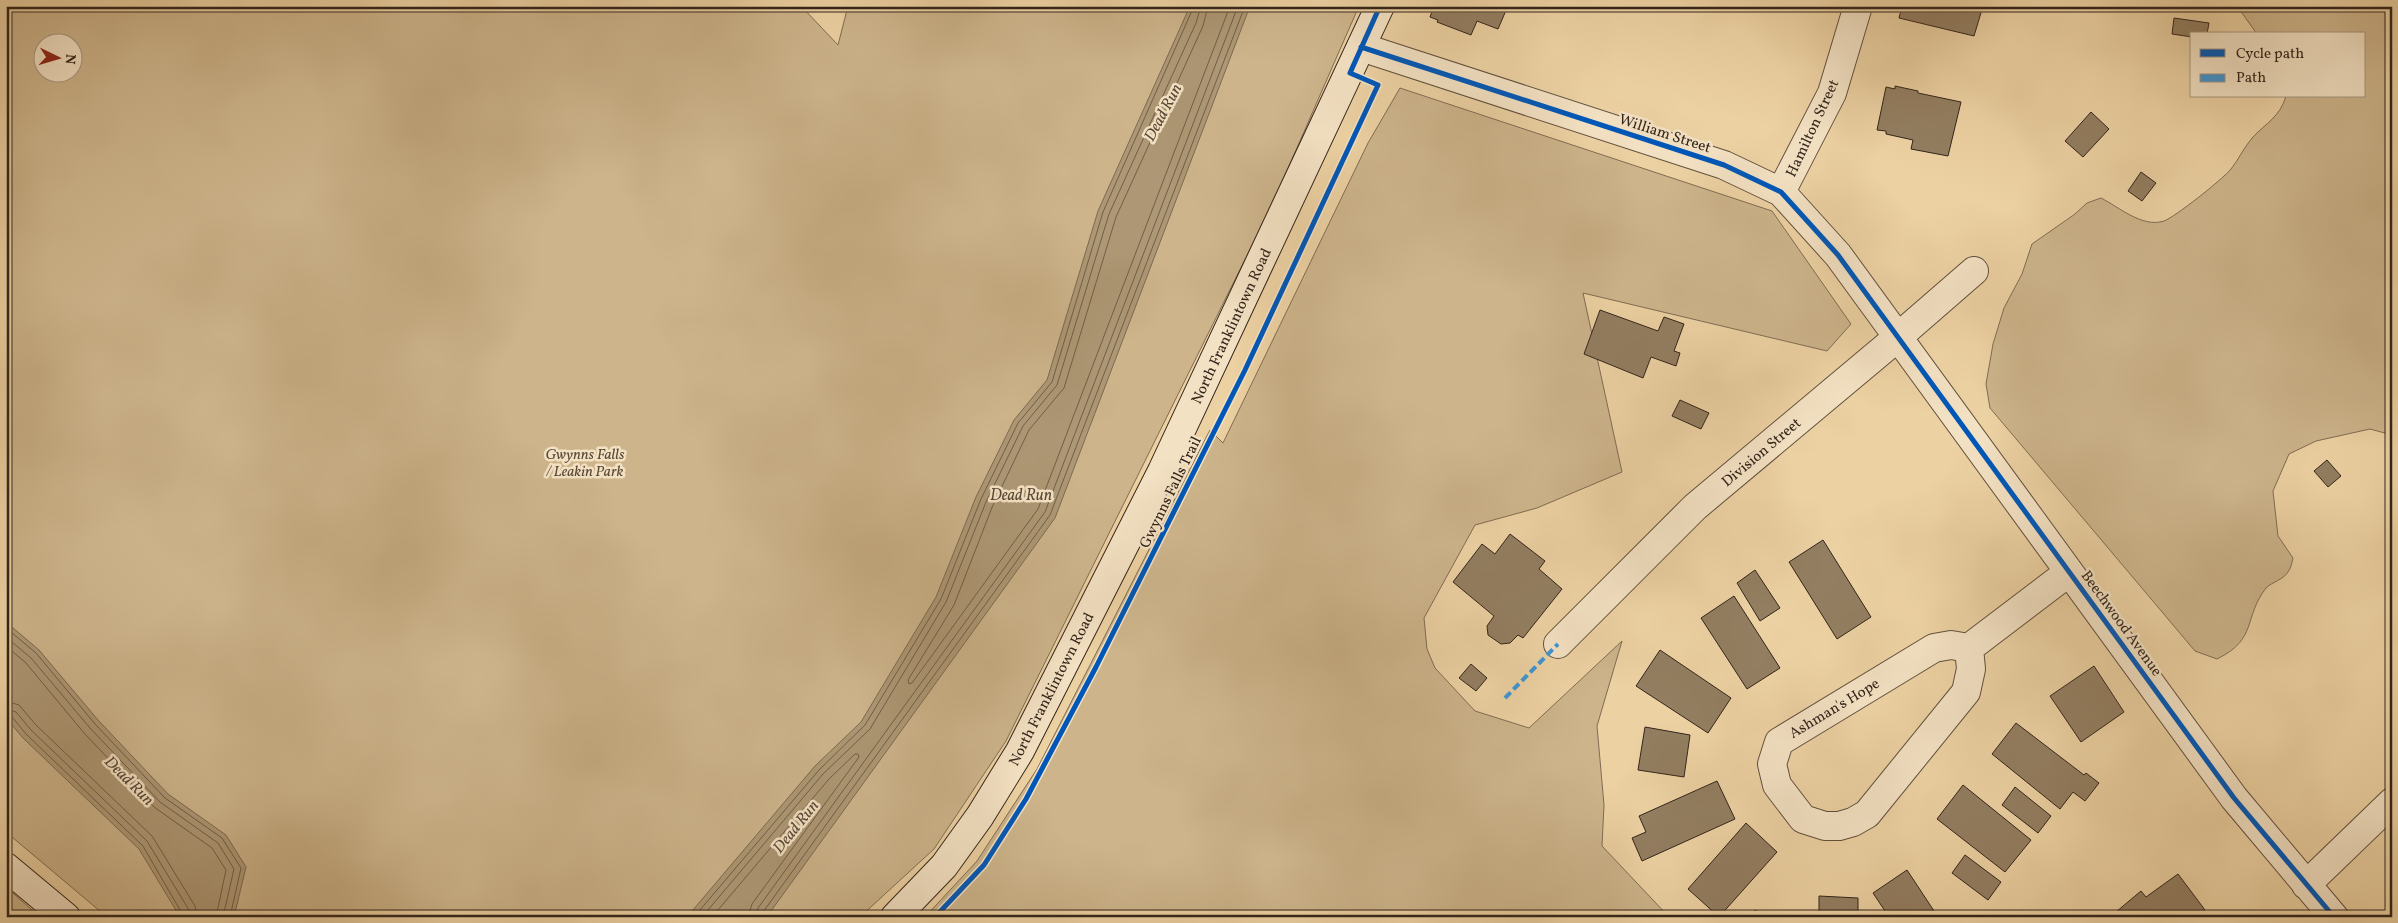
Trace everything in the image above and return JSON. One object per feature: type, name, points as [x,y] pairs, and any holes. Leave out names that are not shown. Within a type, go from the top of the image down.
[{"type":"street","name":"North Franklintown Road","points":[[895,917],[944,866],[980,816],[1020,751],[1162,472],[1380,6]]},
{"type":"street","name":"Hamilton Street","points":[[1781,192],[1832,93],[1858,6]]},
{"type":"street","name":"William Street","points":[[1361,47],[1724,165],[1781,192],[1838,255],[1898,337]]},
{"type":"street","name":"Division Street","points":[[1558,644],[1695,507],[1974,271]]},
{"type":"street","name":"Beechwood Avenue","points":[[1898,337],[2234,798],[2334,917]]},
{"type":"street","points":[[1969,648],[2069,572]]},
{"type":"street","name":"Ashman's Hope","points":[[1951,645],[1969,648],[1971,669],[1966,692],[1867,814],[1853,822],[1839,826],[1825,826],[1803,819],[1777,785],[1772,764],[1779,742],[1934,648],[1951,645]]},
{"type":"street","points":[[2306,885],[2392,802]]},
{"type":"street","points":[[6,866],[66,917]]},
{"type":"green space","name":"Gwynns Falls / Leakin Park","points":[[6,6],[801,6],[838,45],[848,6],[1359,6],[1272,205],[1006,741],[934,849],[860,917],[107,917],[6,832]]},
{"type":"green space","points":[[2237,6],[2392,6],[2392,435],[2370,429],[2316,441],[2289,454],[2273,491],[2278,536],[2293,558],[2291,567],[2283,577],[2266,588],[2254,609],[2248,627],[2239,644],[2217,659],[2195,651],[1990,408],[1986,384],[1993,344],[2004,308],[2022,274],[2032,244],[2075,214],[2087,203],[2101,198],[2131,216],[2147,222],[2164,221],[2170,218],[2226,174],[2253,137],[2276,115],[2285,98],[2366,98],[2366,32],[2256,32]]},
{"type":"green space","points":[[1400,88],[1772,211],[1851,324],[1827,351],[1583,293],[1622,472],[1537,508],[1475,525],[1424,618],[1427,649],[1435,668],[1475,711],[1529,728],[1622,641],[1597,726],[1604,805],[1602,846],[1669,917],[925,917],[977,861],[1037,769],[1210,430],[1223,443],[1368,143]]},
{"type":"green space","points":[[6,887],[40,917],[6,917]]},
{"type":"water","name":"Dead Run","points":[[1190,6],[1250,6],[1055,518],[771,911],[765,917],[687,917],[815,766],[861,722],[936,597],[976,497],[1014,420],[1047,380],[1098,211]]},
{"type":"water","name":"Dead Run","points":[[6,622],[39,650],[98,720],[168,794],[226,835],[246,867],[234,917],[180,917],[139,849],[23,738],[6,718]]},
{"type":"building","points":[[1434,6],[1502,6],[1507,8],[1498,29],[1477,21],[1471,35],[1437,22],[1438,20],[1430,17]]},
{"type":"building","points":[[1902,6],[1983,6],[1974,36],[1899,18]]},
{"type":"building","points":[[2174,18],[2209,23],[2207,32],[2190,32],[2190,37],[2172,34]]},
{"type":"building","points":[[1895,86],[1961,102],[1948,156],[1911,149],[1913,140],[1877,130],[1886,87],[1895,89]]},
{"type":"building","points":[[2091,112],[2109,129],[2083,157],[2065,141]]},
{"type":"building","points":[[2141,172],[2156,183],[2142,201],[2128,191]]},
{"type":"building","points":[[1600,310],[1658,331],[1664,317],[1684,324],[1674,351],[1680,353],[1676,366],[1651,357],[1643,378],[1584,354]]},
{"type":"building","points":[[1680,400],[1709,413],[1701,429],[1672,416]]},
{"type":"building","points":[[2327,460],[2341,476],[2328,487],[2314,471]]},
{"type":"building","points":[[1510,534],[1545,561],[1539,569],[1562,589],[1523,638],[1518,635],[1510,643],[1501,644],[1488,635],[1487,626],[1494,616],[1453,582],[1482,544],[1495,554]]},
{"type":"building","points":[[1823,540],[1871,617],[1837,639],[1789,562]]},
{"type":"building","points":[[1755,570],[1780,608],[1760,621],[1737,583]]},
{"type":"building","points":[[1734,596],[1780,668],[1747,689],[1701,618]]},
{"type":"building","points":[[1660,650],[1731,698],[1708,733],[1636,686]]},
{"type":"building","points":[[1471,664],[1487,678],[1476,691],[1459,678]]},
{"type":"building","points":[[2094,666],[2124,712],[2081,742],[2050,696]]},
{"type":"building","points":[[2016,723],[2084,775],[2086,773],[2099,783],[2085,801],[2073,792],[2060,809],[1992,754]]},
{"type":"building","points":[[1645,727],[1690,735],[1684,777],[1638,770]]},
{"type":"building","points":[[1717,781],[1735,819],[1642,861],[1632,838],[1646,832],[1639,816]]},
{"type":"building","points":[[1963,785],[2031,840],[2005,872],[1937,819]]},
{"type":"building","points":[[2015,787],[2051,816],[2038,833],[2002,805]]},
{"type":"building","points":[[1746,823],[1777,852],[1719,917],[1688,889]]},
{"type":"building","points":[[1965,855],[2001,882],[1988,900],[1952,873]]},
{"type":"building","points":[[1907,870],[1938,917],[1889,917],[1873,893]]},
{"type":"building","points":[[2178,874],[2205,910],[2196,917],[2110,917],[2141,891],[2146,897]]},
{"type":"building","points":[[1819,896],[1858,898],[1858,917],[1819,917]]},
{"type":"building","points":[[1755,910],[1767,917],[1752,917]]},
{"type":"marked path","points":[[1505,698],[1558,644]]},
{"type":"cycle path","name":"Gwynns Falls Trail","points":[[935,917],[984,865],[1026,799],[1096,667],[1245,370],[1378,85],[1350,73],[1380,6]]},
{"type":"cycle path","points":[[1361,47],[1724,165],[1781,192],[1838,255],[2234,798],[2334,917]]}]
